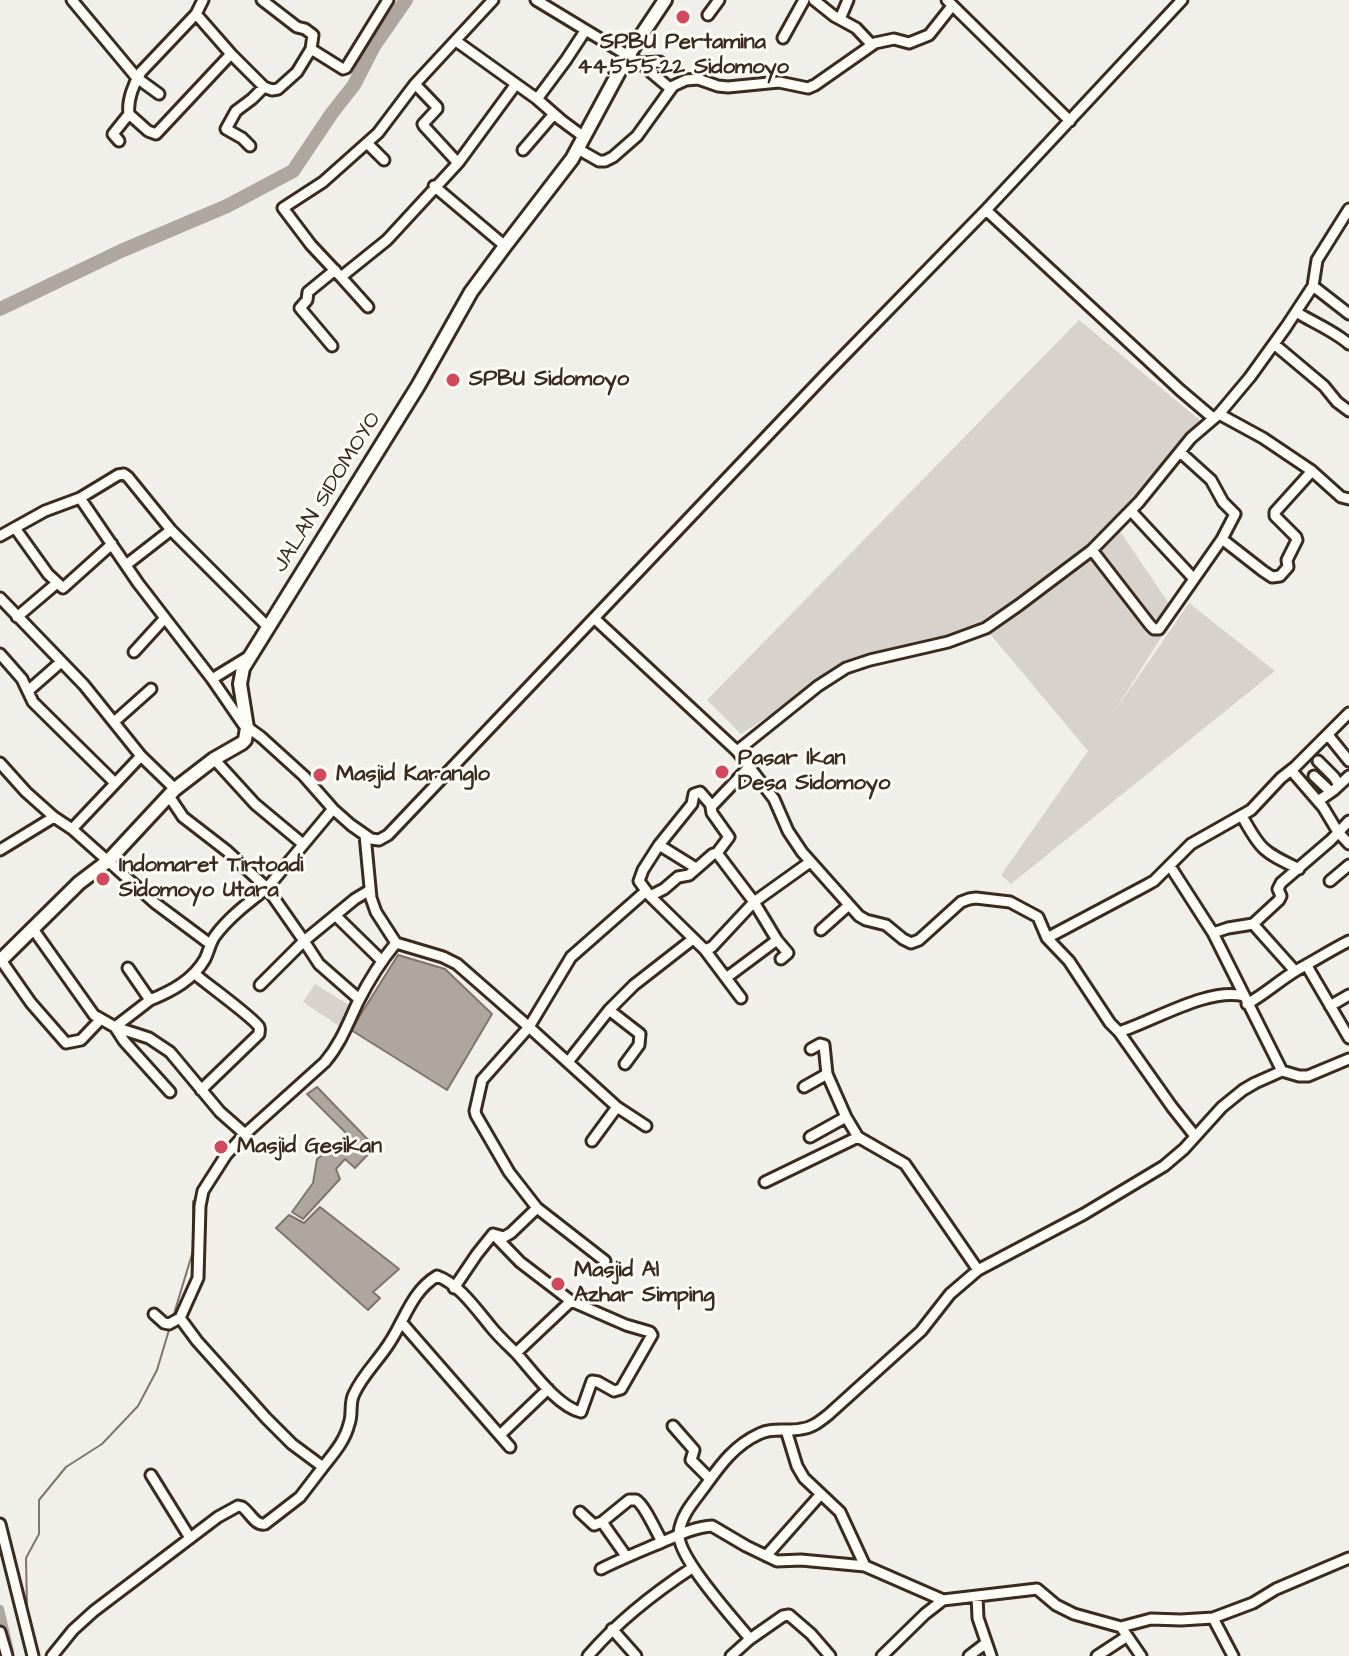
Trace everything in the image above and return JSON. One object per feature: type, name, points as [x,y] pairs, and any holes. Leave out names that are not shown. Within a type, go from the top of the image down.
[{"type":"main road","name":"JALAN SIDOMOYO","points":[[247,728],[240,684],[243,668],[418,386],[471,292],[581,143],[629,55],[665,0]]},
{"type":"main road","points":[[2,955],[79,883],[108,861],[172,793],[214,759],[242,743],[247,728]]},
{"type":"street","points":[[72,0],[137,78],[159,94]]},
{"type":"street","points":[[203,0],[196,14],[137,78],[128,104],[129,114],[156,134],[231,54]]},
{"type":"street","points":[[196,14],[231,54],[264,87],[272,90],[280,88],[297,72],[311,49],[313,35],[297,27],[262,0]]},
{"type":"street","points":[[311,49],[346,68],[388,0]]},
{"type":"street","points":[[368,307],[283,208],[323,182],[378,133],[415,84],[493,0]]},
{"type":"street","points":[[536,0],[629,55],[671,89]]},
{"type":"street","points":[[708,15],[719,0]]},
{"type":"street","points":[[783,38],[804,0]]},
{"type":"street","points":[[814,0],[856,28],[872,45]]},
{"type":"street","points":[[840,19],[848,0]]},
{"type":"street","points":[[80,498],[138,583],[239,719],[304,776],[333,809],[365,835],[379,840],[388,835],[986,210],[1182,0]]},
{"type":"street","points":[[456,41],[537,99],[599,161],[605,161],[637,136],[671,89],[686,80],[698,79],[728,87],[779,82],[808,88],[872,45],[894,39],[909,43],[929,35],[950,3],[1070,121]]},
{"type":"street","points":[[537,99],[585,31]]},
{"type":"street","points":[[640,63],[660,62]]},
{"type":"street","points":[[415,84],[437,107],[424,126],[458,163]]},
{"type":"street","points":[[332,346],[300,308],[307,300],[308,292],[387,240],[458,163],[516,84]]},
{"type":"street","points":[[250,146],[226,129],[236,111],[264,87]]},
{"type":"street","points":[[119,141],[113,134],[129,114]]},
{"type":"street","points":[[523,150],[554,114]]},
{"type":"street","points":[[367,143],[384,160]]},
{"type":"street","points":[[434,186],[505,246]]},
{"type":"street","points":[[737,751],[818,686],[846,668],[948,642],[986,628],[1092,550],[1216,416],[1274,344],[1313,286],[1317,260],[1349,209]]},
{"type":"street","points":[[986,210],[1180,390],[1216,416],[1263,438],[1312,471],[1341,497],[1349,499]]},
{"type":"street","points":[[1313,286],[1349,314]]},
{"type":"street","points":[[1296,312],[1349,344]]},
{"type":"street","points":[[1274,344],[1349,411]]},
{"type":"street","points":[[1092,550],[1154,629],[1159,629],[1235,516],[1211,480],[1180,452]]},
{"type":"street","points":[[1222,539],[1272,577],[1280,576],[1288,567],[1287,560],[1297,540],[1275,516],[1275,512],[1312,471]]},
{"type":"street","points":[[0,536],[124,474],[171,530],[269,628]]},
{"type":"street","points":[[1131,511],[1194,579]]},
{"type":"street","points":[[15,528],[48,574],[63,588],[112,544]]},
{"type":"street","points":[[126,565],[171,530]]},
{"type":"street","points":[[17,617],[57,583]]},
{"type":"street","points":[[1,601],[84,685],[172,793],[183,817],[227,851],[267,888],[319,964],[359,999]]},
{"type":"street","points":[[134,652],[165,618]]},
{"type":"street","points":[[594,618],[737,751],[774,799],[788,831],[810,862],[862,918],[886,925],[911,943],[919,940],[961,902],[969,899],[1002,901],[1017,905],[1038,917],[1047,938],[1069,961],[1110,1023],[1195,1136]]},
{"type":"street","points":[[0,654],[22,679],[33,702],[115,783]]},
{"type":"street","points":[[212,679],[251,655]]},
{"type":"street","points":[[28,691],[61,662]]},
{"type":"street","points":[[114,722],[151,689]]},
{"type":"street","points":[[1047,938],[1145,886],[1191,844],[1251,810],[1349,713]]},
{"type":"street","points":[[1328,735],[1349,761]]},
{"type":"street","points":[[72,829],[141,756]]},
{"type":"street","points":[[214,759],[255,804],[303,844]]},
{"type":"street","points":[[1318,761],[1336,791]]},
{"type":"street","points":[[0,763],[54,817],[72,829],[155,903],[210,944]]},
{"type":"street","points":[[712,806],[750,766]]},
{"type":"street","points":[[1291,770],[1328,813],[1349,844]]},
{"type":"street","points":[[1314,776],[1336,791]]},
{"type":"street","points":[[1318,801],[1336,791],[1349,776]]},
{"type":"street","points":[[605,1261],[537,1208],[509,1172],[475,1111],[482,1080],[529,1027],[571,957],[648,894],[664,889],[678,877],[689,875],[717,853],[729,837],[712,813],[712,806],[700,792],[695,793],[690,806],[659,845],[639,881],[648,894],[705,950],[741,998]]},
{"type":"street","points":[[115,1027],[150,1000],[171,991],[195,974],[210,944],[228,921],[267,888],[333,809]]},
{"type":"street","points":[[1242,816],[1261,847],[1272,857],[1299,869]]},
{"type":"street","points":[[0,850],[54,817]]},
{"type":"street","points":[[1213,933],[1253,924],[1279,900],[1279,886],[1349,821]]},
{"type":"street","points":[[365,835],[370,890],[376,912],[396,943],[450,960],[617,1107],[646,1126]]},
{"type":"street","points":[[659,845],[696,868]]},
{"type":"street","points":[[717,853],[788,953],[781,959]]},
{"type":"street","points":[[705,950],[712,947],[754,902],[810,862]]},
{"type":"street","points":[[1330,881],[1349,865]]},
{"type":"street","points":[[1170,866],[1213,933],[1282,1071]]},
{"type":"street","points":[[260,985],[304,941],[370,890]]},
{"type":"street","points":[[821,930],[849,905]]},
{"type":"street","points":[[336,916],[381,960]]},
{"type":"street","points":[[1253,924],[1295,971]]},
{"type":"street","points":[[33,929],[100,1020],[149,1038],[170,1052],[220,1112],[245,1134]]},
{"type":"street","points":[[568,1062],[609,1010],[634,985],[693,939]]},
{"type":"street","points":[[726,978],[777,940]]},
{"type":"street","points":[[1119,1032],[1210,997],[1228,994],[1246,1000],[1264,994],[1295,971],[1349,941]]},
{"type":"street","points":[[154,1314],[169,1324],[180,1318],[198,1278],[203,1191],[226,1155],[325,1062],[342,1039],[359,999],[381,960],[396,943]]},
{"type":"street","points":[[2,955],[31,1003],[66,1043],[81,1040],[100,1020]]},
{"type":"street","points":[[1307,966],[1349,1038]]},
{"type":"street","points":[[128,968],[150,1000]]},
{"type":"street","points":[[195,974],[260,1030],[230,1064],[201,1090]]},
{"type":"street","points":[[1330,1006],[1349,995]]},
{"type":"street","points":[[609,1010],[640,1034],[639,1045],[625,1064]]},
{"type":"street","points":[[115,1027],[170,1092]]},
{"type":"street","points":[[811,1049],[824,1045],[827,1074],[858,1137],[905,1164],[978,1270]]},
{"type":"street","points":[[750,1639],[692,1568],[680,1540],[685,1515],[722,1462],[760,1433],[809,1427],[828,1415],[916,1336],[950,1294],[978,1270],[1141,1182],[1164,1166],[1243,1090],[1282,1071],[1308,1076],[1349,1059]]},
{"type":"street","points":[[804,1087],[827,1074]]},
{"type":"street","points":[[592,1141],[617,1107]]},
{"type":"street","points":[[810,1137],[846,1117]]},
{"type":"street","points":[[765,1182],[858,1137]]},
{"type":"street","points":[[493,1234],[504,1237],[511,1233],[537,1208]]},
{"type":"street","points":[[454,1288],[493,1234]]},
{"type":"street","points":[[52,1656],[94,1611],[218,1517],[238,1506],[257,1522],[265,1524],[300,1497],[344,1437],[351,1421],[352,1399],[358,1386],[389,1345],[414,1297],[433,1278],[440,1277],[477,1309],[548,1389],[574,1410],[581,1412],[592,1381],[614,1391],[621,1389],[652,1335],[649,1331],[626,1325],[571,1301],[520,1262],[493,1234]]},
{"type":"street","points":[[516,1353],[571,1301]]},
{"type":"street","points":[[180,1318],[266,1418],[292,1444],[323,1467]]},
{"type":"street","points":[[402,1323],[510,1447]]},
{"type":"street","points":[[500,1435],[548,1389]]},
{"type":"street","points":[[673,1426],[694,1450],[691,1460],[710,1479]]},
{"type":"street","points":[[786,1430],[797,1466],[804,1478],[842,1516],[865,1566]]},
{"type":"street","points":[[151,1475],[190,1538]]},
{"type":"street","points":[[766,1556],[821,1494]]},
{"type":"street","points":[[580,1512],[593,1526],[629,1500],[637,1501],[662,1542]]},
{"type":"street","points":[[602,1522],[626,1556]]},
{"type":"street","points":[[0,1525],[33,1656]]},
{"type":"street","points":[[601,1569],[662,1542],[680,1540],[706,1526],[712,1526],[779,1561],[865,1566],[943,1600],[1037,1589],[1056,1605],[1074,1614],[1121,1627],[1151,1619],[1213,1618],[1253,1603],[1276,1589],[1349,1558]]},
{"type":"street","points":[[588,1656],[612,1629],[692,1568]]},
{"type":"street","points":[[977,1596],[978,1618],[991,1656]]},
{"type":"street","points":[[882,1656],[943,1600]]},
{"type":"street","points":[[731,1656],[750,1639],[789,1615],[830,1656]]},
{"type":"street","points":[[1213,1618],[1233,1656]]},
{"type":"street","points":[[1121,1627],[1141,1656]]},
{"type":"street","points":[[612,1629],[636,1656]]},
{"type":"street","points":[[0,1632],[7,1656]]},
{"type":"street","points":[[1097,1656],[1126,1637]]},
{"type":"street","points":[[969,1656],[986,1643]]},
{"type":"shaded area","points":[[1079,320],[1202,422],[1111,521],[1176,614],[1112,715],[1189,603],[1275,671],[1011,884],[1001,875],[1088,751],[981,623],[965,634],[856,659],[741,734],[707,700]]},
{"type":"shaded area","points":[[398,955],[445,969],[492,1014],[447,1090],[351,1030]]},
{"type":"shaded area","points":[[315,984],[349,1005],[339,1026],[303,1002]]},
{"type":"shaded area","points":[[317,1087],[375,1147],[355,1168],[345,1159],[336,1169],[340,1179],[303,1219],[292,1212],[313,1183],[317,1159],[330,1149],[340,1155],[334,1148],[347,1134],[307,1094]]},
{"type":"shaded area","points":[[320,1207],[399,1269],[373,1292],[380,1298],[368,1310],[276,1228],[289,1215],[304,1223]]},
{"type":"waterway","points":[[0,309],[121,251],[227,206],[293,171],[354,85],[374,46],[406,0]]},
{"type":"waterway","points":[[173,1317],[193,1251],[193,1201]]},
{"type":"waterway","points":[[27,1608],[26,1558],[39,1534],[39,1500],[66,1467],[102,1444],[138,1406],[157,1370],[169,1330]]},
{"type":"waterway","points":[[0,1609],[10,1651]]},
{"type":"place","name":"SPBU Pertamina 44.555.22 Sidomoyo","points":[[683,17]]},
{"type":"place","name":"SPBU Sidomoyo","points":[[453,380]]},
{"type":"place","name":"Pasar Ikan Desa Sidomoyo","points":[[722,772]]},
{"type":"place","name":"Masjid Karanglo","points":[[320,775]]},
{"type":"place","name":"Indomaret Tirtoadi Sidomoyo Utara","points":[[103,879]]},
{"type":"place","name":"Masjid Gesikan","points":[[221,1147]]},
{"type":"place","name":"Masjid Al Azhar Simping","points":[[558,1284]]}]
